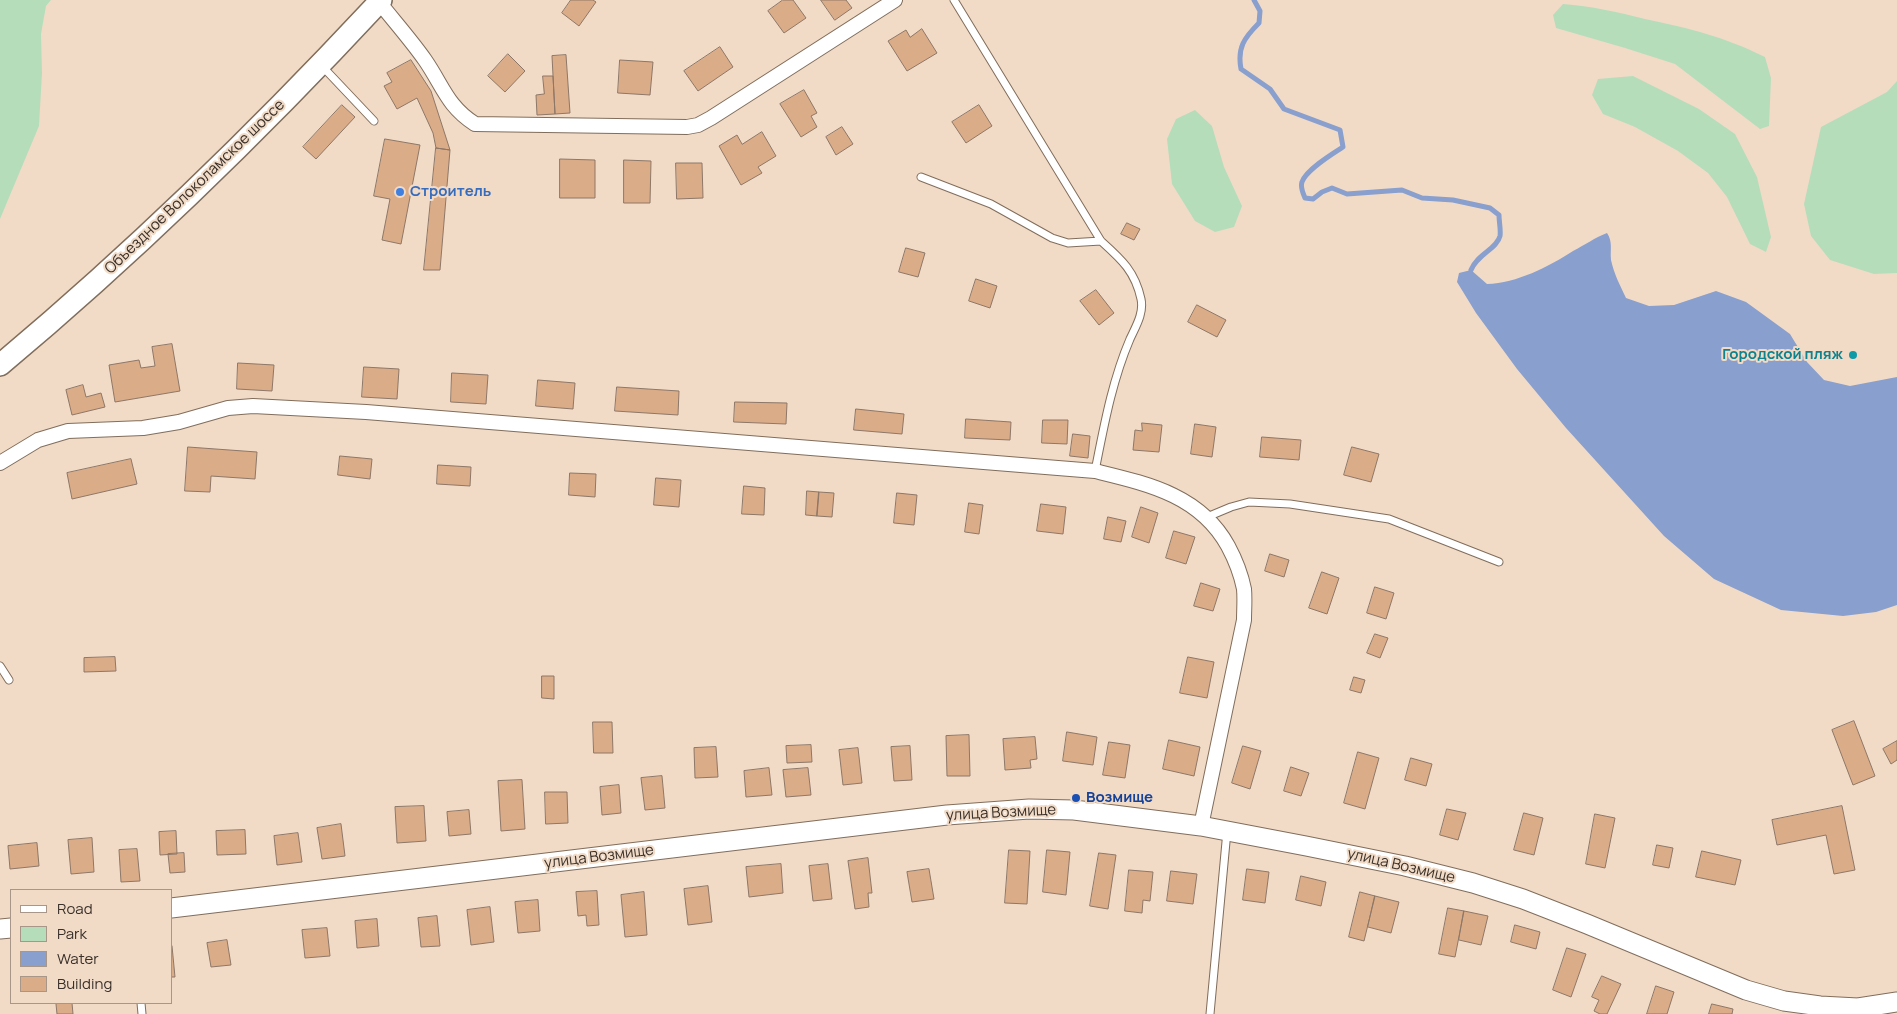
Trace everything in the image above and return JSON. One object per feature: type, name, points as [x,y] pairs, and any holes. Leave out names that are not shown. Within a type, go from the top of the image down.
[{"type":"main road","name":"Объездное Волоколамское шоссе","points":[[0,365],[153,230],[320,65],[380,1]]},
{"type":"main road","name":"улица Возмище","points":[[172,908],[948,815],[1029,809],[1074,810],[1201,826],[1405,866],[1473,883],[1523,899],[1578,920],[1746,990],[1784,1001],[1820,1006],[1858,1008],[1897,1002]]},
{"type":"street","points":[[380,1],[426,62],[448,100],[462,116],[475,124],[687,127],[698,125],[711,118],[895,0]]},
{"type":"street","points":[[0,463],[38,440],[68,431],[144,428],[179,422],[228,408],[252,406],[376,413],[1096,471],[1127,479],[1172,494],[1207,517],[1222,536],[1236,561],[1244,590],[1244,620],[1201,826]]},
{"type":"lane","points":[[954,0],[1101,240],[1125,262],[1134,279],[1141,300],[1141,316],[1120,362],[1096,471]]},
{"type":"lane","points":[[320,65],[374,121]]},
{"type":"lane","points":[[921,177],[991,204],[1052,238],[1068,243],[1101,240]]},
{"type":"lane","points":[[1207,517],[1249,502],[1290,504],[1389,519],[1499,562]]},
{"type":"lane","points":[[0,666],[9,680]]},
{"type":"lane","points":[[1210,1014],[1227,831]]},
{"type":"green space","points":[[0,0],[51,0],[46,6],[41,34],[42,73],[39,126],[0,219]]},
{"type":"green space","points":[[1563,4],[1604,10],[1692,30],[1736,44],[1765,57],[1771,78],[1769,126],[1760,129],[1675,64],[1556,28],[1553,15]]},
{"type":"green space","points":[[1633,76],[1699,109],[1735,134],[1757,177],[1771,237],[1766,252],[1750,244],[1727,197],[1708,173],[1678,151],[1635,127],[1603,114],[1592,95],[1598,79]]},
{"type":"green space","points":[[1897,81],[1897,273],[1874,274],[1830,260],[1811,236],[1804,204],[1821,127],[1887,92]]},
{"type":"green space","points":[[1195,110],[1212,126],[1224,167],[1242,206],[1234,227],[1215,232],[1195,221],[1172,184],[1167,139],[1176,119]]},
{"type":"water","points":[[1607,233],[1611,243],[1612,265],[1626,298],[1649,306],[1674,305],[1716,291],[1746,302],[1790,334],[1807,362],[1824,380],[1850,386],[1897,377],[1897,605],[1876,612],[1843,616],[1781,610],[1714,579],[1664,536],[1566,428],[1517,369],[1476,313],[1457,282],[1459,273],[1471,270],[1487,284],[1510,281],[1543,268]]},
{"type":"building","points":[[571,0],[593,0],[596,2],[579,26],[562,13]]},
{"type":"building","points":[[783,0],[793,0],[806,18],[784,33],[768,11]]},
{"type":"building","points":[[821,0],[846,0],[852,8],[835,20]]},
{"type":"building","points":[[922,29],[937,53],[907,71],[888,41],[906,30],[910,37]]},
{"type":"building","points":[[720,47],[733,67],[698,91],[684,71]]},
{"type":"building","points":[[508,54],[525,71],[505,92],[488,76]]},
{"type":"building","points":[[566,55],[570,113],[555,114],[552,56]]},
{"type":"building","points":[[411,60],[431,91],[450,150],[436,148],[433,133],[417,98],[397,109],[384,86],[392,82],[387,73]]},
{"type":"building","points":[[620,60],[653,62],[650,95],[618,93]]},
{"type":"building","points":[[543,76],[553,76],[555,114],[537,115],[536,95],[544,94]]},
{"type":"building","points":[[804,90],[817,113],[811,116],[817,127],[801,137],[780,104]]},
{"type":"building","points":[[342,105],[355,117],[316,159],[303,147]]},
{"type":"building","points":[[979,105],[992,126],[966,143],[952,122]]},
{"type":"building","points":[[842,127],[853,144],[836,155],[826,137]]},
{"type":"building","points":[[762,132],[776,156],[758,167],[762,173],[741,185],[719,146],[737,135],[742,144]]},
{"type":"building","points":[[385,139],[420,145],[401,244],[382,240],[390,199],[374,196]]},
{"type":"building","points":[[436,148],[450,150],[440,270],[424,270]]},
{"type":"building","points":[[560,159],[595,160],[595,198],[560,198]]},
{"type":"building","points":[[624,160],[651,161],[650,203],[624,203]]},
{"type":"building","points":[[676,163],[702,163],[703,198],[677,199]]},
{"type":"building","points":[[1127,223],[1140,229],[1134,240],[1121,234]]},
{"type":"building","points":[[906,248],[925,253],[918,277],[899,272]]},
{"type":"building","points":[[976,279],[997,286],[990,308],[969,301]]},
{"type":"building","points":[[1096,290],[1114,313],[1099,325],[1080,301]]},
{"type":"building","points":[[1197,305],[1226,320],[1217,337],[1188,322]]},
{"type":"building","points":[[172,344],[180,391],[115,402],[109,365],[139,360],[141,368],[155,366],[152,347]]},
{"type":"building","points":[[238,363],[274,365],[272,391],[237,389]]},
{"type":"building","points":[[364,367],[399,369],[397,399],[362,397]]},
{"type":"building","points":[[452,373],[488,375],[486,404],[451,402]]},
{"type":"building","points":[[538,380],[575,383],[573,409],[536,406]]},
{"type":"building","points":[[83,385],[86,397],[101,393],[105,407],[72,415],[66,390]]},
{"type":"building","points":[[617,387],[679,391],[678,415],[615,411]]},
{"type":"building","points":[[735,402],[787,403],[786,424],[734,422]]},
{"type":"building","points":[[856,409],[904,414],[902,434],[854,430]]},
{"type":"building","points":[[966,419],[1011,422],[1010,440],[965,438]]},
{"type":"building","points":[[1043,420],[1068,420],[1067,444],[1042,443]]},
{"type":"building","points":[[1142,423],[1162,425],[1159,452],[1133,450],[1135,430],[1142,431]]},
{"type":"building","points":[[1195,424],[1216,427],[1212,457],[1191,454]]},
{"type":"building","points":[[1073,434],[1090,436],[1088,458],[1070,456]]},
{"type":"building","points":[[1262,437],[1301,440],[1299,460],[1260,457]]},
{"type":"building","points":[[188,447],[257,452],[255,479],[211,476],[210,492],[185,491]]},
{"type":"building","points":[[1352,447],[1379,454],[1371,482],[1344,475]]},
{"type":"building","points":[[340,456],[372,459],[370,479],[338,475]]},
{"type":"building","points":[[131,459],[137,484],[72,499],[67,473]]},
{"type":"building","points":[[438,465],[471,467],[470,486],[437,484]]},
{"type":"building","points":[[570,473],[596,474],[595,497],[569,495]]},
{"type":"building","points":[[656,478],[681,480],[679,507],[654,505]]},
{"type":"building","points":[[744,486],[765,488],[764,515],[742,514]]},
{"type":"building","points":[[807,491],[819,492],[817,516],[806,515]]},
{"type":"building","points":[[819,492],[834,493],[832,517],[817,516]]},
{"type":"building","points":[[897,493],[917,495],[914,525],[894,523]]},
{"type":"building","points":[[969,503],[983,505],[979,534],[965,532]]},
{"type":"building","points":[[1041,504],[1066,507],[1063,534],[1037,531]]},
{"type":"building","points":[[1141,507],[1158,513],[1149,543],[1132,537]]},
{"type":"building","points":[[1108,517],[1126,521],[1121,542],[1104,539]]},
{"type":"building","points":[[1174,531],[1195,537],[1186,564],[1166,558]]},
{"type":"building","points":[[1270,554],[1289,560],[1284,577],[1265,571]]},
{"type":"building","points":[[1322,572],[1339,578],[1327,614],[1309,608]]},
{"type":"building","points":[[1201,583],[1220,589],[1213,611],[1194,606]]},
{"type":"building","points":[[1375,587],[1394,593],[1386,619],[1367,613]]},
{"type":"building","points":[[1375,634],[1388,638],[1380,658],[1367,653]]},
{"type":"building","points":[[115,657],[116,671],[84,672],[84,658]]},
{"type":"building","points":[[1188,657],[1214,662],[1207,698],[1180,693]]},
{"type":"building","points":[[542,676],[554,676],[554,699],[542,698]]},
{"type":"building","points":[[1354,677],[1365,680],[1361,693],[1350,690]]},
{"type":"building","points":[[1854,721],[1875,776],[1853,785],[1832,730]]},
{"type":"building","points":[[593,722],[612,722],[613,753],[594,753]]},
{"type":"building","points":[[1067,732],[1097,737],[1093,765],[1063,761]]},
{"type":"building","points":[[969,735],[970,776],[947,776],[946,736]]},
{"type":"building","points":[[1035,737],[1037,759],[1030,760],[1031,768],[1005,770],[1003,739]]},
{"type":"building","points":[[1169,740],[1200,747],[1194,776],[1163,769]]},
{"type":"building","points":[[1897,741],[1897,760],[1891,764],[1883,749]]},
{"type":"building","points":[[1109,742],[1130,745],[1125,778],[1103,775]]},
{"type":"building","points":[[811,745],[812,762],[787,763],[786,746]]},
{"type":"building","points":[[910,746],[912,780],[894,781],[891,747]]},
{"type":"building","points":[[1243,746],[1261,751],[1250,789],[1232,783]]},
{"type":"building","points":[[716,747],[718,777],[695,778],[694,748]]},
{"type":"building","points":[[858,748],[862,783],[843,785],[839,750]]},
{"type":"building","points":[[1358,752],[1379,758],[1365,809],[1344,803]]},
{"type":"building","points":[[1411,758],[1432,764],[1426,786],[1405,780]]},
{"type":"building","points":[[1291,767],[1309,773],[1301,796],[1284,791]]},
{"type":"building","points":[[769,768],[772,795],[746,797],[744,771]]},
{"type":"building","points":[[808,768],[811,795],[786,797],[783,770]]},
{"type":"building","points":[[662,776],[665,808],[645,810],[641,778]]},
{"type":"building","points":[[522,780],[525,829],[501,831],[498,781]]},
{"type":"building","points":[[619,785],[621,813],[602,815],[600,787]]},
{"type":"building","points":[[545,792],[567,792],[568,823],[546,824]]},
{"type":"building","points":[[424,806],[426,841],[397,843],[395,807]]},
{"type":"building","points":[[1842,806],[1855,870],[1834,874],[1826,835],[1777,845],[1772,820]]},
{"type":"building","points":[[1447,809],[1466,813],[1458,840],[1440,835]]},
{"type":"building","points":[[469,810],[471,834],[449,836],[447,812]]},
{"type":"building","points":[[1524,813],[1543,818],[1534,855],[1514,850]]},
{"type":"building","points":[[1595,814],[1615,818],[1605,868],[1586,864]]},
{"type":"building","points":[[341,824],[345,856],[322,859],[317,828]]},
{"type":"building","points":[[245,830],[246,854],[217,855],[216,831]]},
{"type":"building","points":[[176,831],[177,854],[160,855],[159,832]]},
{"type":"building","points":[[298,833],[302,862],[277,865],[274,836]]},
{"type":"building","points":[[92,838],[94,872],[71,874],[68,840]]},
{"type":"building","points":[[37,843],[39,866],[10,869],[8,846]]},
{"type":"building","points":[[1657,845],[1673,848],[1669,868],[1653,865]]},
{"type":"building","points":[[137,849],[140,881],[121,882],[119,850]]},
{"type":"building","points":[[1009,850],[1030,851],[1027,904],[1005,903]]},
{"type":"building","points":[[1047,850],[1070,852],[1066,895],[1043,892]]},
{"type":"building","points":[[1702,851],[1741,860],[1735,885],[1696,877]]},
{"type":"building","points":[[184,853],[185,872],[170,873],[168,854]]},
{"type":"building","points":[[1099,853],[1116,855],[1108,909],[1090,906]]},
{"type":"building","points":[[868,858],[872,893],[868,893],[869,907],[855,909],[848,861]]},
{"type":"building","points":[[781,864],[783,893],[749,897],[746,867]]},
{"type":"building","points":[[828,864],[832,899],[813,901],[809,866]]},
{"type":"building","points":[[929,869],[934,899],[912,902],[907,872]]},
{"type":"building","points":[[1247,869],[1269,872],[1265,903],[1243,900]]},
{"type":"building","points":[[1129,870],[1153,872],[1150,901],[1143,900],[1142,913],[1125,911]]},
{"type":"building","points":[[1171,871],[1197,874],[1193,904],[1167,901]]},
{"type":"building","points":[[1301,876],[1326,882],[1321,906],[1296,900]]},
{"type":"building","points":[[708,886],[712,922],[688,925],[684,889]]},
{"type":"building","points":[[597,891],[599,925],[587,926],[586,915],[578,916],[576,892]]},
{"type":"building","points":[[644,892],[647,935],[625,937],[621,895]]},
{"type":"building","points":[[1360,892],[1375,896],[1364,941],[1349,937]]},
{"type":"building","points":[[1375,896],[1399,902],[1391,933],[1368,927]]},
{"type":"building","points":[[538,900],[540,931],[518,933],[515,902]]},
{"type":"building","points":[[490,907],[494,942],[471,945],[467,910]]},
{"type":"building","points":[[1448,908],[1464,911],[1455,957],[1439,954]]},
{"type":"building","points":[[1464,911],[1488,916],[1481,945],[1459,940]]},
{"type":"building","points":[[437,916],[440,946],[421,947],[418,918]]},
{"type":"building","points":[[377,919],[379,946],[357,948],[355,921]]},
{"type":"building","points":[[1515,925],[1540,932],[1536,949],[1511,942]]},
{"type":"building","points":[[327,928],[330,956],[305,958],[302,930]]},
{"type":"building","points":[[227,940],[231,965],[211,967],[207,943]]},
{"type":"building","points":[[172,946],[175,977],[172,977]]},
{"type":"building","points":[[1567,948],[1586,954],[1571,997],[1553,990]]},
{"type":"building","points":[[1602,976],[1621,984],[1607,1014],[1600,1014],[1594,1011],[1599,1000],[1592,997]]},
{"type":"building","points":[[1656,986],[1674,992],[1667,1014],[1647,1014]]},
{"type":"building","points":[[56,1004],[72,1004],[73,1014],[57,1014]]},
{"type":"building","points":[[1712,1004],[1733,1009],[1732,1014],[1709,1014]]},
{"type":"waterway","points":[[1254,0],[1260,11],[1259,23],[1249,34],[1241,49],[1241,69],[1270,89],[1284,109],[1340,130],[1343,147],[1304,177],[1301,186],[1305,198],[1313,199],[1322,192],[1332,188],[1347,194],[1402,190],[1422,198],[1453,200],[1490,208],[1499,215],[1500,236],[1495,245],[1474,264],[1471,270]]},
{"type":"place","name":"Строитель","points":[[400,192]]},
{"type":"place","name":"Городской пляж","points":[[1853,355]]},
{"type":"place","name":"Возмище","points":[[1076,798]]}]
